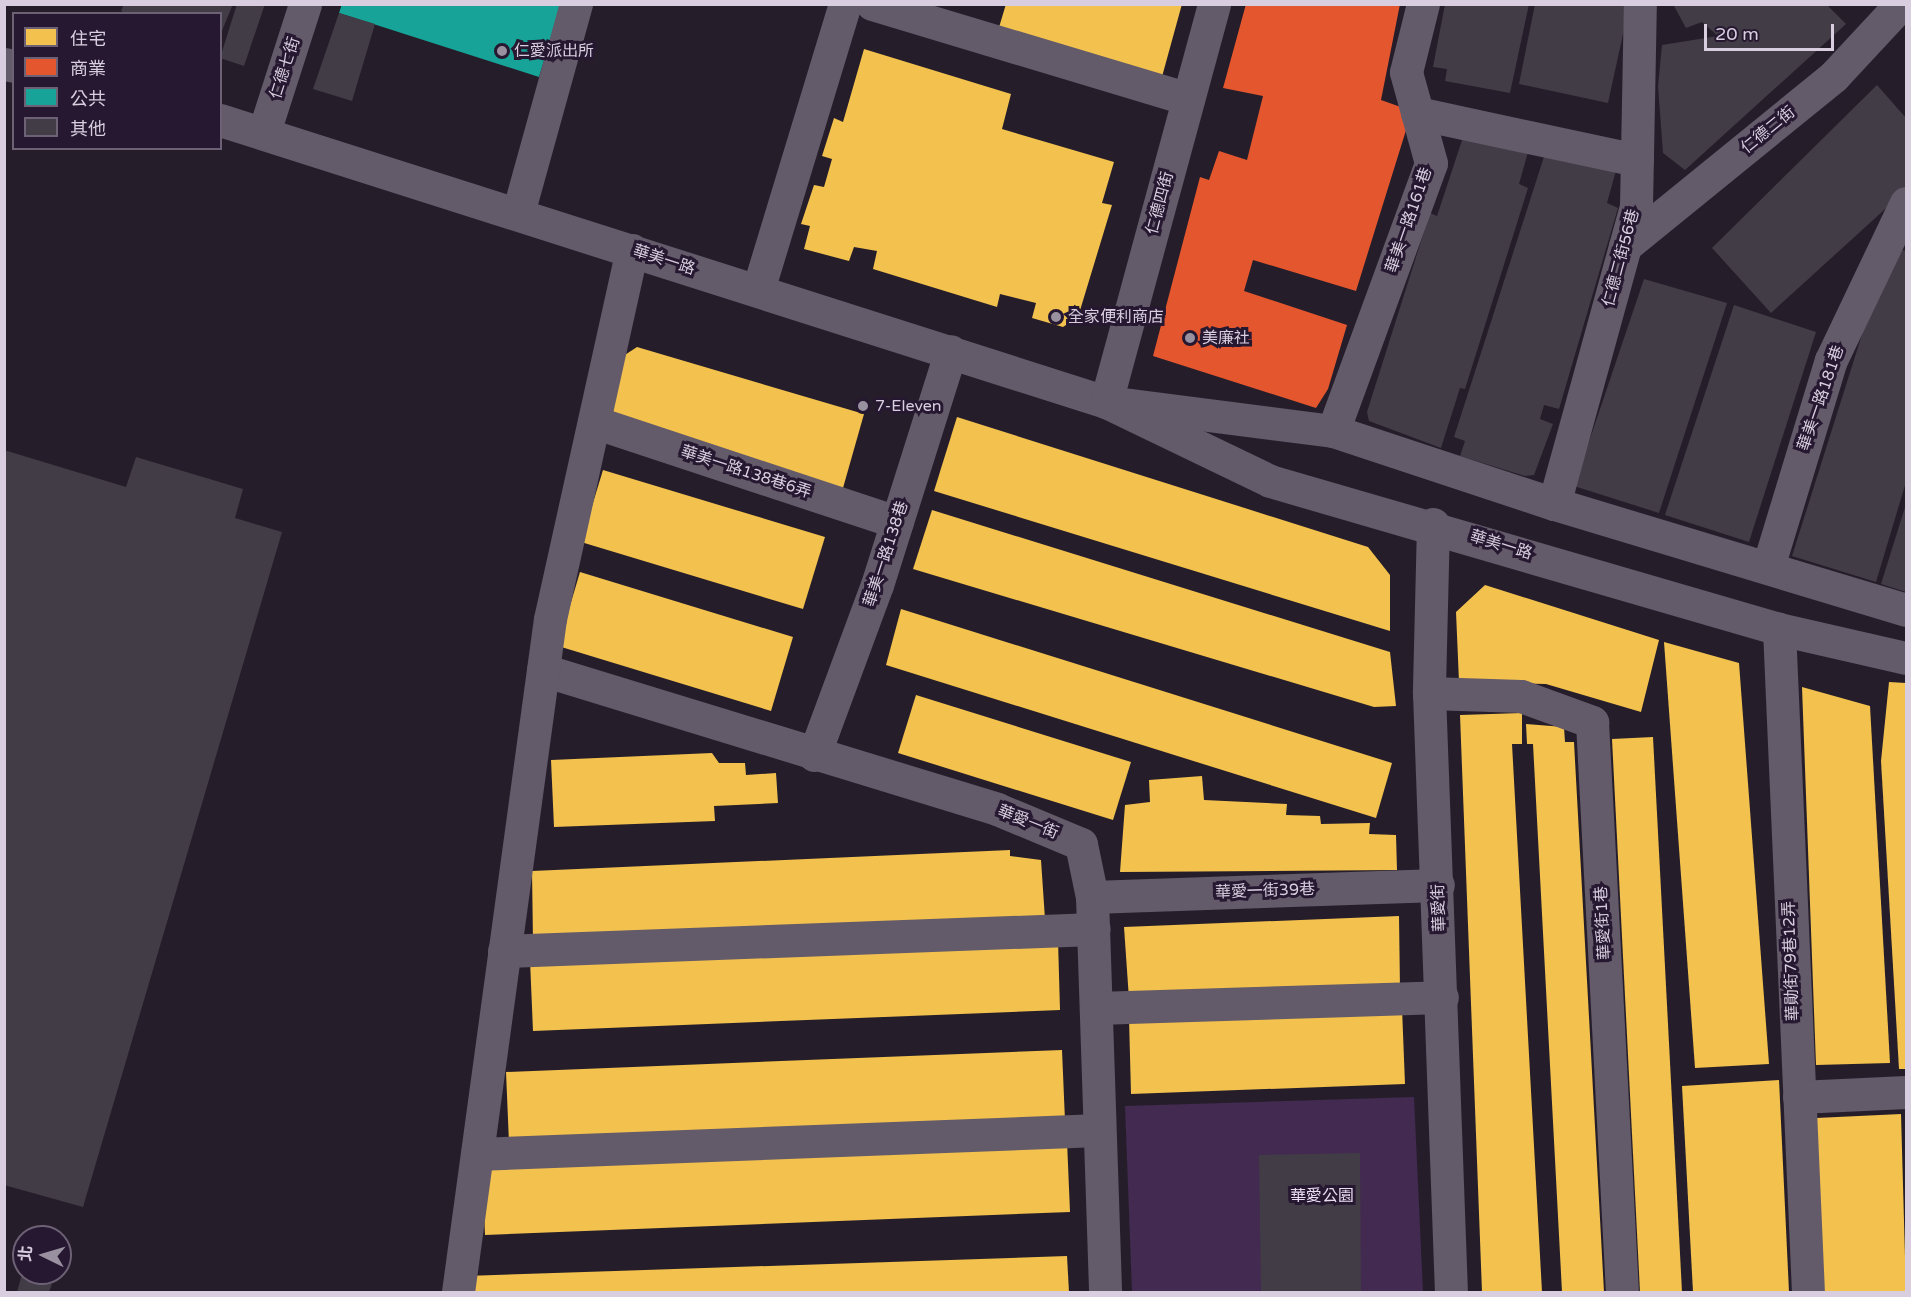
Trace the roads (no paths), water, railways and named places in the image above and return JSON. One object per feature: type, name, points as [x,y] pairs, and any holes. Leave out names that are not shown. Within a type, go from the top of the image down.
[{"type":"street","name":"仁德七街","points":[[264,132],[305,4]]},
{"type":"street","points":[[518,213],[576,4]]},
{"type":"street","points":[[758,290],[845,4]]},
{"type":"street","points":[[872,4],[1188,99]]},
{"type":"street","name":"仁德四街","points":[[1106,402],[1214,4]]},
{"type":"street","name":"華美一路161巷","points":[[1333,431],[1431,163],[1406,72],[1423,4]]},
{"type":"street","name":"仁德二街56巷","points":[[1554,504],[1636,206],[1640,4]]},
{"type":"street","name":"仁德二街","points":[[1625,246],[1834,76],[1901,4]]},
{"type":"street","points":[[1417,113],[1637,160]]},
{"type":"street","name":"華美一路","points":[[222,121],[264,132],[1106,402],[1269,481],[1433,524],[1779,629],[1906,658]]},
{"type":"street","name":"華美一路181巷","points":[[1768,567],[1831,360],[1906,203]]},
{"type":"street","points":[[458,1293],[543,670],[632,250]]},
{"type":"street","name":"華美一路138巷","points":[[814,755],[897,522],[951,351]]},
{"type":"street","name":"華美一路","points":[[1106,402],[1333,431],[1554,504],[1906,610]]},
{"type":"street","name":"華美一路138巷6弄","points":[[594,422],[897,522]]},
{"type":"street","name":"華愛街","points":[[1433,524],[1429,693],[1438,885],[1451,1293]]},
{"type":"street","name":"華勛街79巷12弄","points":[[1779,629],[1808,1293]]},
{"type":"street","name":"華愛一街","points":[[543,670],[814,755],[997,808],[1081,843],[1092,897],[1094,929],[1105,1293]]},
{"type":"street","name":"華愛街1巷","points":[[1429,693],[1521,696],[1592,722],[1622,1293]]},
{"type":"street","name":"華愛一街39巷","points":[[1092,897],[1438,885]]},
{"type":"street","points":[[504,951],[1094,929]]},
{"type":"street","points":[[1096,1008],[1442,997]]},
{"type":"street","points":[[1799,1097],[1906,1092]]},
{"type":"street","points":[[477,1154],[1099,1130]]},
{"type":"place","name":"仁愛派出所","points":[[502,51]]},
{"type":"place","name":"全家便利商店","points":[[1056,317]]},
{"type":"place","name":"美廉社","points":[[1190,338]]},
{"type":"place","name":"7-Eleven","points":[[863,406]]},
{"type":"park label","name":"華愛公園","points":[[1322,1196]]}]
